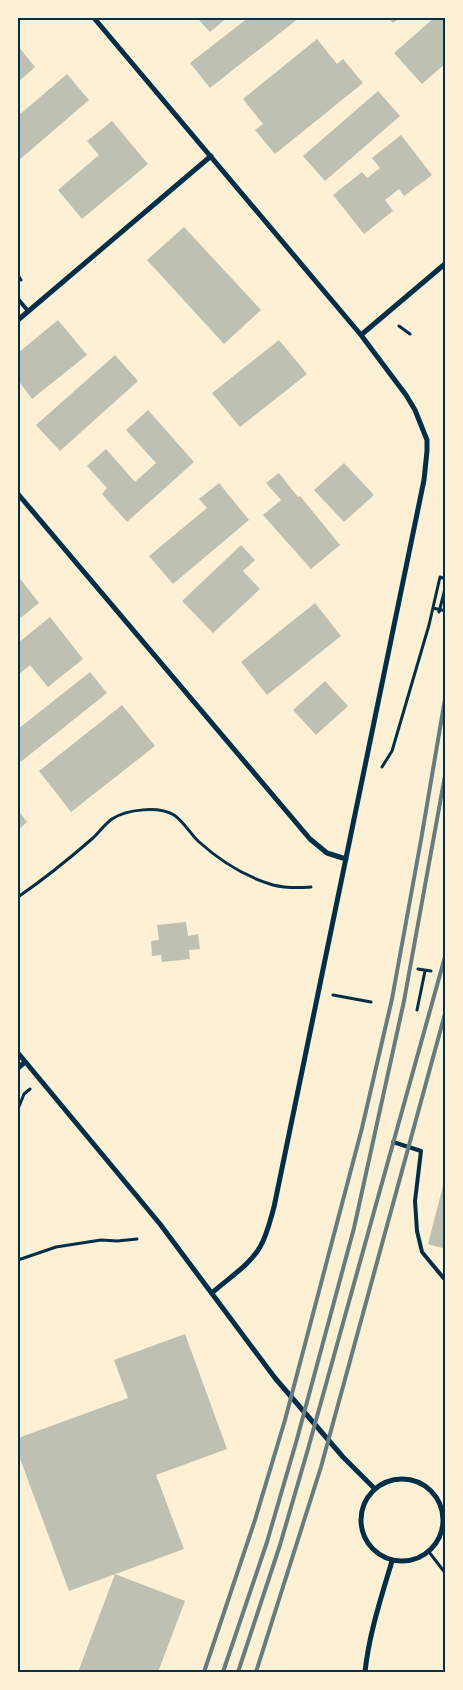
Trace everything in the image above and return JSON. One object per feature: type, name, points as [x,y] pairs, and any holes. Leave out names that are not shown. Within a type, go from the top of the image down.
[{"type":"street","points":[[94,18],[361,335],[406,394],[415,410],[427,440],[428,451],[424,480],[276,1198],[268,1228],[259,1248],[248,1262],[212,1293]]},
{"type":"street","points":[[18,320],[211,156]]},
{"type":"street","points":[[361,335],[446,263]]},
{"type":"street","points":[[18,494],[310,839],[327,854],[346,859]]},
{"type":"street","points":[[18,1053],[160,1224],[275,1378],[343,1457],[375,1489]]},
{"type":"street","points":[[18,1068],[25,1062]]},
{"type":"street","points":[[398,1479],[412,1480],[424,1485],[434,1495],[441,1506],[443,1518],[442,1531],[437,1543],[428,1552],[417,1559],[405,1562],[392,1561],[380,1556],[370,1548],[363,1536],[361,1510],[366,1498],[375,1489],[386,1482],[398,1479]]},
{"type":"street","points":[[365,1672],[373,1622],[392,1561]]},
{"type":"lane","points":[[18,299],[28,312]]},
{"type":"lane","points":[[393,1142],[421,1151],[415,1202],[417,1231],[422,1252],[446,1280]]},
{"type":"path","points":[[18,276],[21,280]]},
{"type":"path","points":[[399,326],[410,334]]},
{"type":"path","points":[[382,767],[392,751],[440,577],[446,579]]},
{"type":"path","points":[[439,612],[446,585]]},
{"type":"path","points":[[432,608],[446,611]]},
{"type":"path","points":[[18,897],[42,880],[93,837],[112,818],[129,812],[154,809],[175,816],[197,840],[219,859],[244,872],[274,885],[296,888],[311,887]]},
{"type":"path","points":[[418,969],[431,971]]},
{"type":"path","points":[[417,1010],[425,971]]},
{"type":"path","points":[[332,995],[371,1002]]},
{"type":"path","points":[[18,1108],[24,1094],[40,1080]]},
{"type":"path","points":[[18,1260],[56,1247],[101,1240],[136,1239]]},
{"type":"path","points":[[428,1552],[446,1574]]},
{"type":"building","points":[[197,18],[227,18],[210,32]]},
{"type":"building","points":[[248,18],[299,18],[210,88],[190,63]]},
{"type":"building","points":[[388,18],[400,18],[393,23]]},
{"type":"building","points":[[434,18],[446,18],[446,63],[422,84],[394,53]]},
{"type":"building","points":[[317,39],[337,64],[343,59],[363,83],[275,154],[255,130],[263,124],[243,99]]},
{"type":"building","points":[[18,46],[35,67],[18,82]]},
{"type":"building","points":[[67,74],[89,100],[18,161],[18,116]]},
{"type":"building","points":[[378,91],[400,116],[325,181],[303,156]]},
{"type":"building","points":[[112,121],[148,164],[82,219],[58,190],[99,155],[87,141]]},
{"type":"building","points":[[401,135],[432,175],[404,196],[399,189],[385,200],[393,211],[364,234],[333,195],[362,172],[367,178],[380,168],[372,158]]},
{"type":"building","points":[[184,227],[261,310],[224,344],[147,260]]},
{"type":"building","points":[[58,320],[87,355],[32,399],[18,380],[18,353]]},
{"type":"building","points":[[279,340],[307,374],[240,427],[212,393]]},
{"type":"building","points":[[115,355],[138,381],[60,451],[36,425]]},
{"type":"building","points":[[148,410],[194,462],[127,522],[102,494],[107,488],[87,466],[106,449],[135,482],[156,463],[126,430]]},
{"type":"building","points":[[344,463],[374,495],[344,522],[314,490]]},
{"type":"building","points":[[279,473],[340,545],[311,569],[263,515],[281,500],[266,483]]},
{"type":"building","points":[[219,483],[249,520],[173,584],[149,556],[207,508],[199,499]]},
{"type":"building","points":[[241,545],[255,560],[243,571],[260,589],[213,633],[182,601]]},
{"type":"building","points":[[18,576],[39,603],[18,620]]},
{"type":"building","points":[[315,603],[341,636],[267,695],[241,662]]},
{"type":"building","points":[[50,617],[83,659],[48,687],[30,665],[18,675],[18,643]]},
{"type":"building","points":[[90,672],[107,693],[18,764],[18,729]]},
{"type":"building","points":[[325,681],[348,706],[316,735],[293,710]]},
{"type":"building","points":[[122,705],[155,746],[71,812],[39,771]]},
{"type":"building","points":[[18,810],[27,822],[18,830]]},
{"type":"building","points":[[186,922],[188,936],[198,934],[200,949],[189,950],[190,959],[162,962],[161,955],[152,956],[151,941],[159,940],[157,925]]},
{"type":"building","points":[[446,1178],[446,1249],[428,1244]]},
{"type":"building","points":[[185,1334],[227,1449],[156,1475],[184,1549],[69,1591],[18,1453],[18,1438],[128,1398],[114,1360]]},
{"type":"building","points":[[115,1574],[185,1601],[158,1672],[78,1672]]},
{"type":"railway","points":[[204,1672],[255,1520],[285,1420],[362,1128],[392,999],[446,693]]},
{"type":"railway","points":[[223,1672],[267,1542],[354,1228],[404,1001],[446,770]]},
{"type":"railway","points":[[238,1672],[280,1545],[308,1449],[446,953]]},
{"type":"railway","points":[[256,1672],[321,1467],[446,1010]]}]
